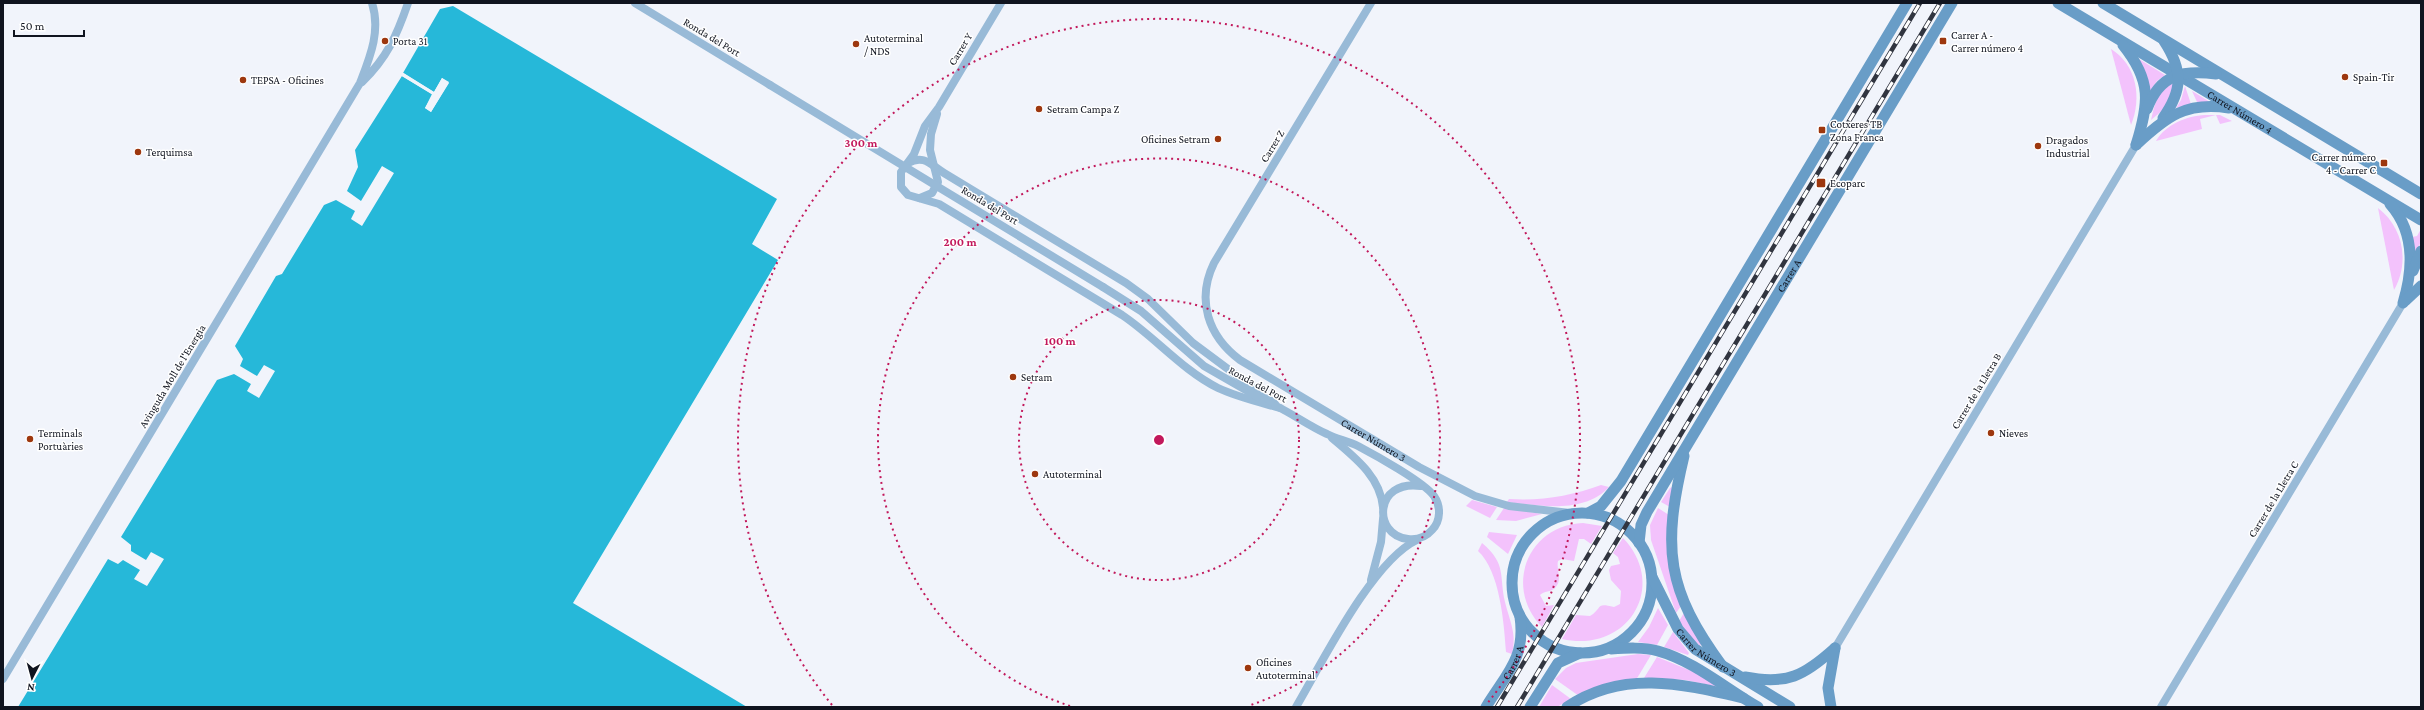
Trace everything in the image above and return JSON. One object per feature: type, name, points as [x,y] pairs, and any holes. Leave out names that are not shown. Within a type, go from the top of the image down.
[{"type":"main road","points":[[1583,514],[1609,517],[1618,522],[1631,533],[1639,543],[1650,573],[1649,603],[1641,621],[1629,636],[1604,649],[1585,652],[1565,650],[1548,643],[1533,632],[1519,613],[1514,598],[1512,573],[1522,546],[1546,524],[1559,518],[1583,514],[1601,506],[1621,481],[1907,3]]},
{"type":"main road","name":"Carrer Número 4","points":[[2058,3],[2421,220]]},
{"type":"main road","name":"Carrer Número 4","points":[[2103,3],[2421,194]]},
{"type":"main road","name":"Carrer A","points":[[1639,543],[1643,520],[1687,444],[1950,7]]},
{"type":"main road","points":[[2118,39],[2139,67],[2144,87],[2145,115]]},
{"type":"main road","points":[[2160,124],[2176,100],[2178,75],[2174,56],[2163,39]]},
{"type":"main road","points":[[2136,145],[2145,115],[2157,87],[2178,75],[2200,72],[2221,74]]},
{"type":"main road","points":[[2136,145],[2160,124],[2187,109],[2208,106],[2233,109]]},
{"type":"main road","points":[[2384,198],[2394,208],[2406,232],[2418,285]]},
{"type":"main road","points":[[2403,303],[2418,285],[2421,251]]},
{"type":"main road","points":[[1687,444],[1672,516],[1674,566],[1686,609],[1700,636],[1723,667]]},
{"type":"main road","name":"Carrer Número 3","points":[[1650,573],[1670,616],[1686,641],[1723,667],[1790,707]]},
{"type":"main road","name":"Carrer A","points":[[1486,707],[1520,650],[1522,636],[1519,613]]},
{"type":"main road","name":"Carrer Número 3","points":[[1604,649],[1644,648],[1669,655],[1696,668],[1758,707]]},
{"type":"main road","points":[[1740,676],[1771,680],[1795,677],[1813,667],[1834,648]]},
{"type":"main road","points":[[1831,707],[1828,688],[1834,648]]},
{"type":"main road","points":[[1530,707],[1558,664],[1585,652]]},
{"type":"main road","points":[[1567,707],[1602,690],[1636,683],[1660,682],[1691,685],[1743,698]]},
{"type":"street","points":[[360,84],[376,34],[376,19],[372,3]]},
{"type":"street","points":[[360,84],[383,61],[394,39],[408,3]]},
{"type":"street","name":"Ronda del Port","points":[[635,3],[1103,286],[1141,311],[1204,366],[1240,388],[1327,434]]},
{"type":"street","name":"Carrer Y","points":[[939,107],[1001,3]]},
{"type":"street","name":"Carrer Z","points":[[1205,306],[1207,282],[1214,263],[1371,3]]},
{"type":"street","name":"Avinguda Moll de l'Energia","points":[[3,679],[360,84]]},
{"type":"street","points":[[939,107],[925,126],[914,154],[901,172],[901,187],[908,195],[939,204],[1122,315],[1191,371],[1217,388],[1280,408]]},
{"type":"street","points":[[917,198],[929,196],[936,187],[938,177],[930,150],[931,139],[939,107]]},
{"type":"street","name":"Carrer de la Lletra B","points":[[1834,648],[2136,145]]},
{"type":"street","points":[[908,163],[921,159],[929,162],[935,168],[1126,283],[1148,299],[1193,342],[1280,408]]},
{"type":"street","name":"Carrer de la Lletra C","points":[[2162,707],[2403,303]]},
{"type":"street","name":"Carrer Número 3","points":[[1205,306],[1216,335],[1232,353],[1419,467],[1475,496],[1492,502],[1583,514]]},
{"type":"street","points":[[1296,707],[1370,583],[1404,547],[1422,538],[1434,528],[1439,513],[1434,496],[1421,486],[1358,446],[1327,434]]},
{"type":"street","name":"Carrer Número 3","points":[[1327,434],[1369,472],[1379,490],[1383,513]]},
{"type":"street","points":[[1370,583],[1381,542],[1383,513],[1387,497],[1397,488],[1409,485],[1421,486]]},
{"type":"street","points":[[1383,513],[1389,530],[1400,538],[1422,538]]},
{"type":"shaded area","points":[[2111,49],[2127,64],[2135,83],[2136,104],[2131,125]]},
{"type":"shaded area","points":[[2139,59],[2165,75],[2157,81],[2149,93]]},
{"type":"shaded area","points":[[2174,82],[2174,86],[2164,109],[2151,120],[2160,94]]},
{"type":"shaded area","points":[[2185,86],[2191,104],[2176,108],[2181,100]]},
{"type":"shaded area","points":[[2192,91],[2210,102],[2197,102]]},
{"type":"shaded area","points":[[2216,115],[2200,119],[2202,129],[2156,141],[2165,130],[2178,122],[2191,117]]},
{"type":"shaded area","points":[[2216,115],[2220,115],[2232,121],[2220,124]]},
{"type":"shaded area","points":[[2378,208],[2387,216],[2393,225],[2401,246],[2403,257],[2402,268],[2394,290]]},
{"type":"shaded area","points":[[2421,229],[2421,242],[2415,253],[2412,237],[2417,236]]},
{"type":"shaded area","points":[[1601,485],[1609,487],[1599,496],[1574,505],[1547,506],[1507,502],[1509,499],[1556,497]]},
{"type":"shaded area","points":[[1672,487],[1670,507],[1661,502]]},
{"type":"shaded area","points":[[1472,500],[1497,507],[1490,518],[1466,506]]},
{"type":"shaded area","points":[[1504,508],[1542,514],[1516,521],[1496,520]]},
{"type":"shaded area","points":[[1658,508],[1669,515],[1681,606],[1676,613],[1651,540],[1650,525]]},
{"type":"shaded area","points":[[1583,523],[1602,526],[1591,544],[1584,539],[1579,539],[1574,561],[1562,559],[1558,561],[1559,582],[1555,588],[1540,595],[1546,606],[1554,605],[1542,627],[1530,611],[1524,594],[1523,577],[1527,561],[1536,546],[1548,534],[1564,526]]},
{"type":"shaded area","points":[[1489,532],[1517,535],[1508,554],[1487,537]]},
{"type":"shaded area","points":[[1623,538],[1636,557],[1642,576],[1641,595],[1634,612],[1622,626],[1606,636],[1585,641],[1562,639],[1576,615],[1590,616],[1601,606],[1604,605],[1614,607],[1620,604],[1621,591],[1611,580],[1609,570],[1611,566],[1620,564],[1618,557],[1613,553]]},
{"type":"shaded area","points":[[1482,543],[1495,557],[1501,571],[1503,593],[1514,640],[1512,654],[1506,652],[1500,598],[1496,584],[1485,560],[1478,551]]},
{"type":"shaded area","points":[[1658,608],[1668,625],[1657,645],[1638,642],[1649,627]]},
{"type":"shaded area","points":[[1684,613],[1701,644],[1700,646],[1689,635],[1679,621]]},
{"type":"shaded area","points":[[1673,632],[1689,653],[1688,655],[1664,647]]},
{"type":"shaded area","points":[[1638,654],[1651,655],[1636,680],[1579,696],[1555,679],[1566,668],[1576,663]]},
{"type":"shaded area","points":[[1657,657],[1699,674],[1719,687],[1685,680],[1644,678]]},
{"type":"shaded area","points":[[1552,685],[1571,699],[1557,707],[1539,707]]},
{"type":"water","points":[[453,6],[777,199],[752,244],[778,260],[573,603],[747,707],[18,707],[108,559],[118,564],[123,560],[140,570],[134,579],[147,586],[164,559],[151,552],[146,560],[131,551],[131,545],[121,537],[217,380],[234,374],[251,384],[247,391],[259,398],[275,371],[264,365],[257,376],[240,366],[243,359],[235,346],[276,276],[282,274],[324,205],[336,200],[355,211],[351,219],[362,226],[394,173],[382,166],[361,201],[347,191],[358,167],[355,150],[402,76],[433,95],[425,108],[431,112],[449,83],[442,78],[434,92],[403,73],[440,9]]},
{"type":"pier","points":[[402,72],[434,92],[442,78],[449,82],[431,112],[425,108],[432,94],[400,75]],"holes":[[[443,81],[446,83],[431,110],[427,108]]]},
{"type":"railway","points":[[1497,707],[1920,3]]},
{"type":"railway","points":[[1517,707],[1940,3]]},
{"type":"place","name":"Porta 31","points":[[385,41]]},
{"type":"place","name":"Carrer A - Carrer número 4","points":[[1943,41]]},
{"type":"place","name":"Autoterminal / NDS","points":[[856,44]]},
{"type":"place","name":"Spain-Tir","points":[[2345,77]]},
{"type":"place","name":"TEPSA - Oficines","points":[[243,80]]},
{"type":"place","name":"Setram Campa Z","points":[[1039,109]]},
{"type":"place","name":"Cotxeres TB Zona Franca","points":[[1822,130]]},
{"type":"place","name":"Oficines Setram","points":[[1218,139]]},
{"type":"place","name":"Dragados Industrial","points":[[2038,146]]},
{"type":"place","name":"Terquimsa","points":[[138,152]]},
{"type":"place","name":"Carrer número 4 - Carrer C","points":[[2384,163]]},
{"type":"place","name":"Ecoparc","points":[[1821,183]]},
{"type":"place","name":"Setram","points":[[1013,377]]},
{"type":"place","name":"Nieves","points":[[1991,433]]},
{"type":"place","name":"Terminals Portuàries","points":[[30,439]]},
{"type":"place","name":"Autoterminal","points":[[1035,474]]},
{"type":"place","name":"Oficines Autoterminal","points":[[1248,668]]}]
